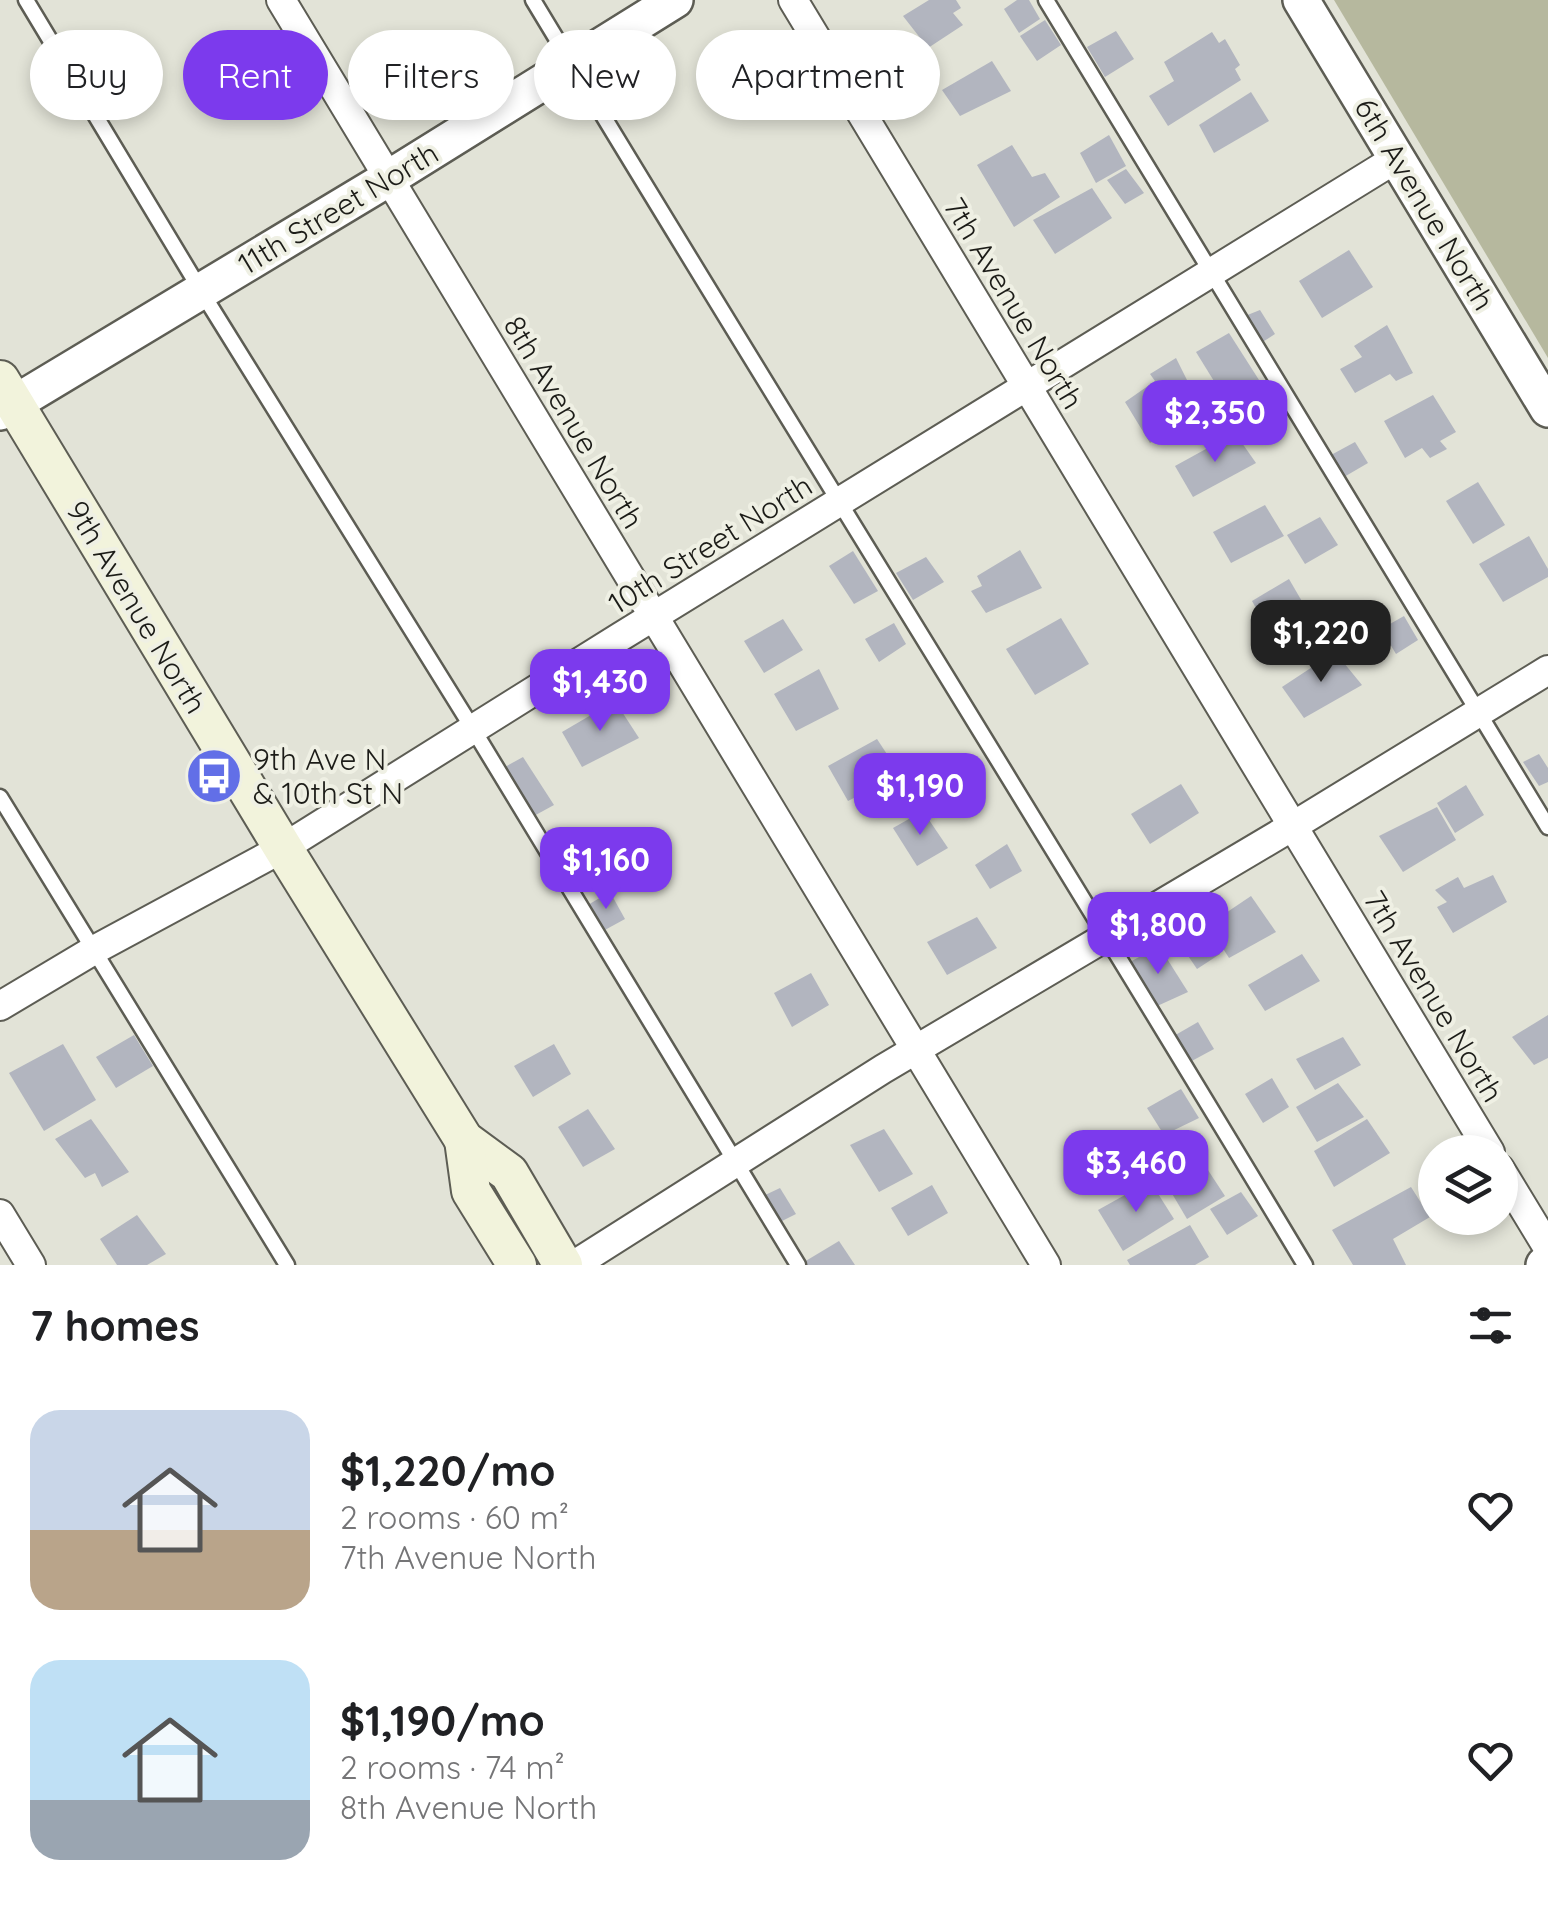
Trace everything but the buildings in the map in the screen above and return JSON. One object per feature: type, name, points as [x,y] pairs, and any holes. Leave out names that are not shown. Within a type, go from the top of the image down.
[{"type":"main road","name":"9th Avenue North","points":[[5,399],[464,1140],[510,1172],[563,1265]]},
{"type":"main road","name":"9th Avenue North","points":[[464,1140],[471,1191],[518,1265]]},
{"type":"street","name":"8th Avenue North","points":[[281,0],[1046,1265]]},
{"type":"street","name":"11th Street North","points":[[627,30],[675,0]]},
{"type":"street","name":"7th Avenue North","points":[[793,0],[1480,1135]]},
{"type":"street","name":"6th Avenue North","points":[[1301,0],[1548,409]]},
{"type":"street","name":"11th Street North","points":[[5,399],[201,291],[534,88]]},
{"type":"street","name":"10th Street North","points":[[0,1006],[94,950],[283,848],[1397,158]]},
{"type":"street","points":[[574,1265],[916,1050],[1548,670]]},
{"type":"street","points":[[1518,1198],[1548,1248]]},
{"type":"street","points":[[0,1214],[32,1265]]},
{"type":"lane","points":[[26,0],[798,1265]]},
{"type":"lane","points":[[533,0],[551,30]]},
{"type":"lane","points":[[1046,0],[1548,827]]},
{"type":"lane","points":[[606,120],[838,503],[1108,936],[1305,1265]]},
{"type":"lane","points":[[0,797],[287,1265]]},
{"type":"green space","points":[[1334,0],[1548,0],[1548,358]]},
{"type":"place","name":"9th Ave N & 10th St N","points":[[214,776]]}]
